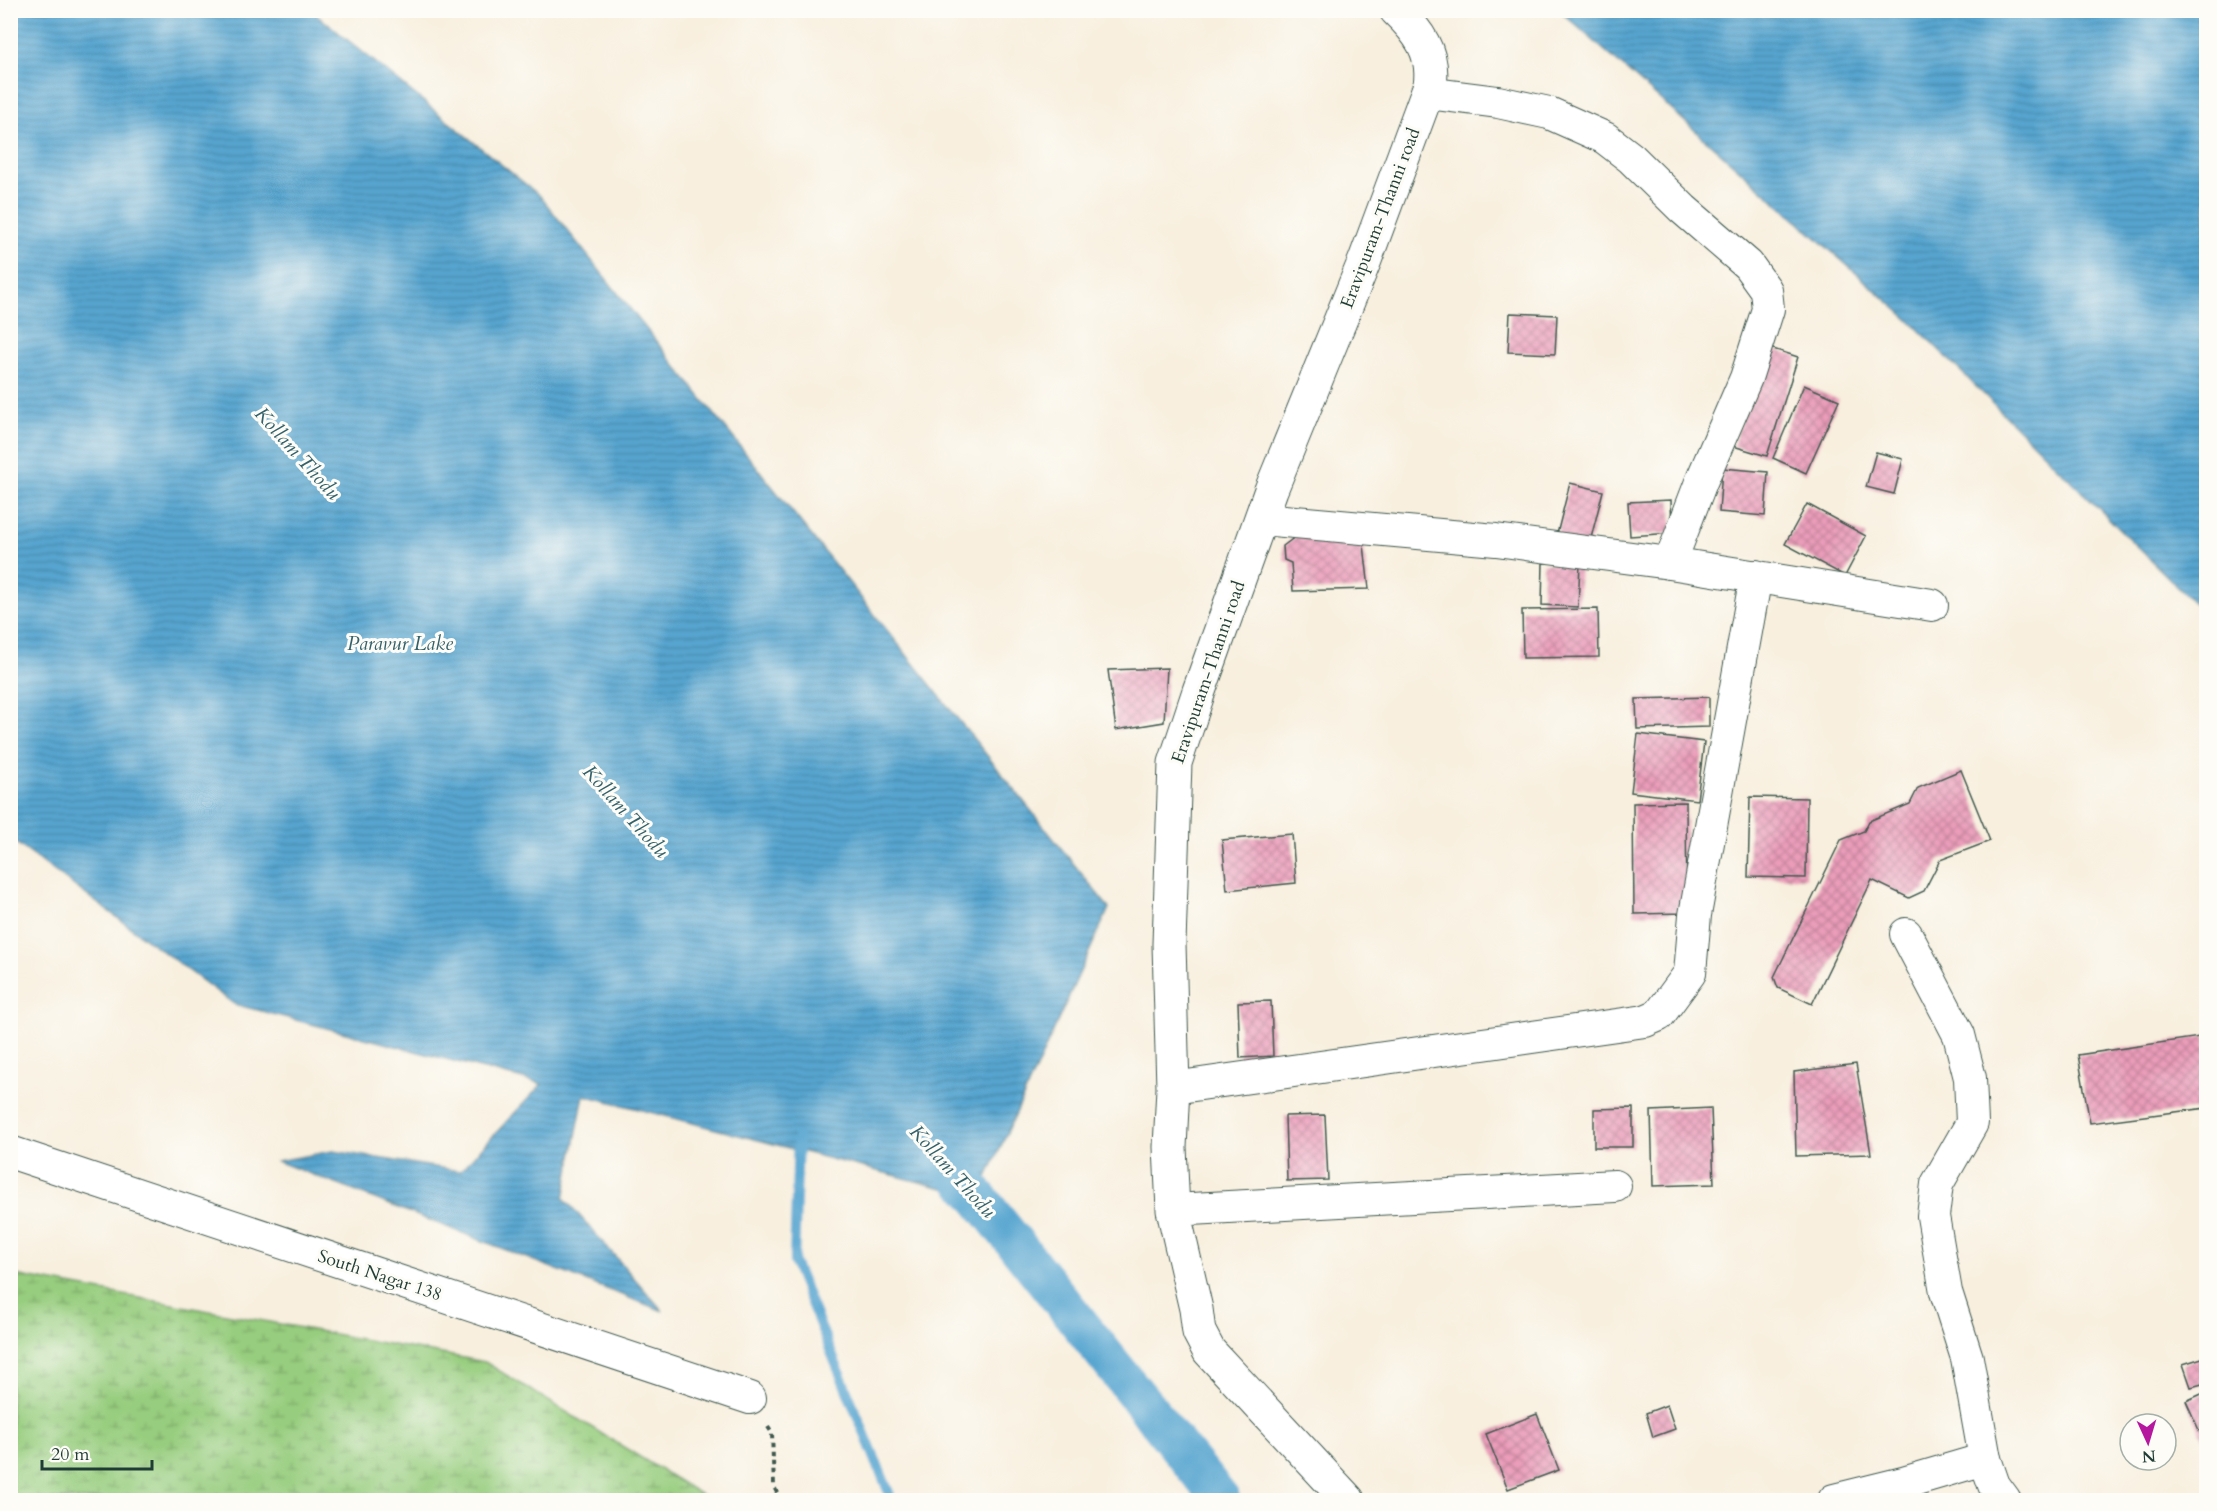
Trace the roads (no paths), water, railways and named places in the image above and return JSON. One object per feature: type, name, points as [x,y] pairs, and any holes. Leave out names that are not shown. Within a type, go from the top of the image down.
[{"type":"main road","name":"Eravipuram-Thanni road","points":[[1348,1500],[1209,1351],[1199,1332],[1197,1310],[1173,1210],[1170,1147],[1173,1088],[1169,944],[1175,763],[1198,691],[1271,490],[1365,260],[1431,78],[1426,49],[1416,29],[1396,10]]},
{"type":"street","points":[[1427,93],[1498,102],[1549,113],[1605,138],[1631,158],[1683,209],[1748,265],[1766,290],[1768,309],[1746,378],[1701,482],[1670,562]]},
{"type":"street","points":[[1261,519],[1496,540],[1670,562],[1932,605]]},
{"type":"street","points":[[1173,1088],[1645,1021],[1659,1015],[1690,973],[1695,915],[1756,576]]},
{"type":"street","points":[[1906,934],[1959,1035],[1970,1078],[1972,1123],[1937,1184],[1933,1216],[1946,1292],[1967,1358],[1985,1459],[1994,1485],[2005,1500]]},
{"type":"street","name":"South Nagar 138","points":[[10,1152],[750,1398]]},
{"type":"street","points":[[1173,1210],[1615,1186]]},
{"type":"street","points":[[1834,1500],[1903,1484],[1985,1459]]},
{"type":"water","name":"Paravur Lake","points":[[11,10],[312,11],[540,196],[1109,908],[978,1197],[584,1095],[564,1198],[663,1311],[277,1161],[333,1151],[460,1171],[542,1084],[234,1004],[11,839]]},
{"type":"water","points":[[1560,11],[2206,11],[2206,615],[1909,320]]},
{"type":"waterway","points":[[798,1136],[794,1262],[892,1500]]},
{"type":"waterway","name":"Kollam Thodu","points":[[943,1158],[978,1197],[1221,1500]]}]
